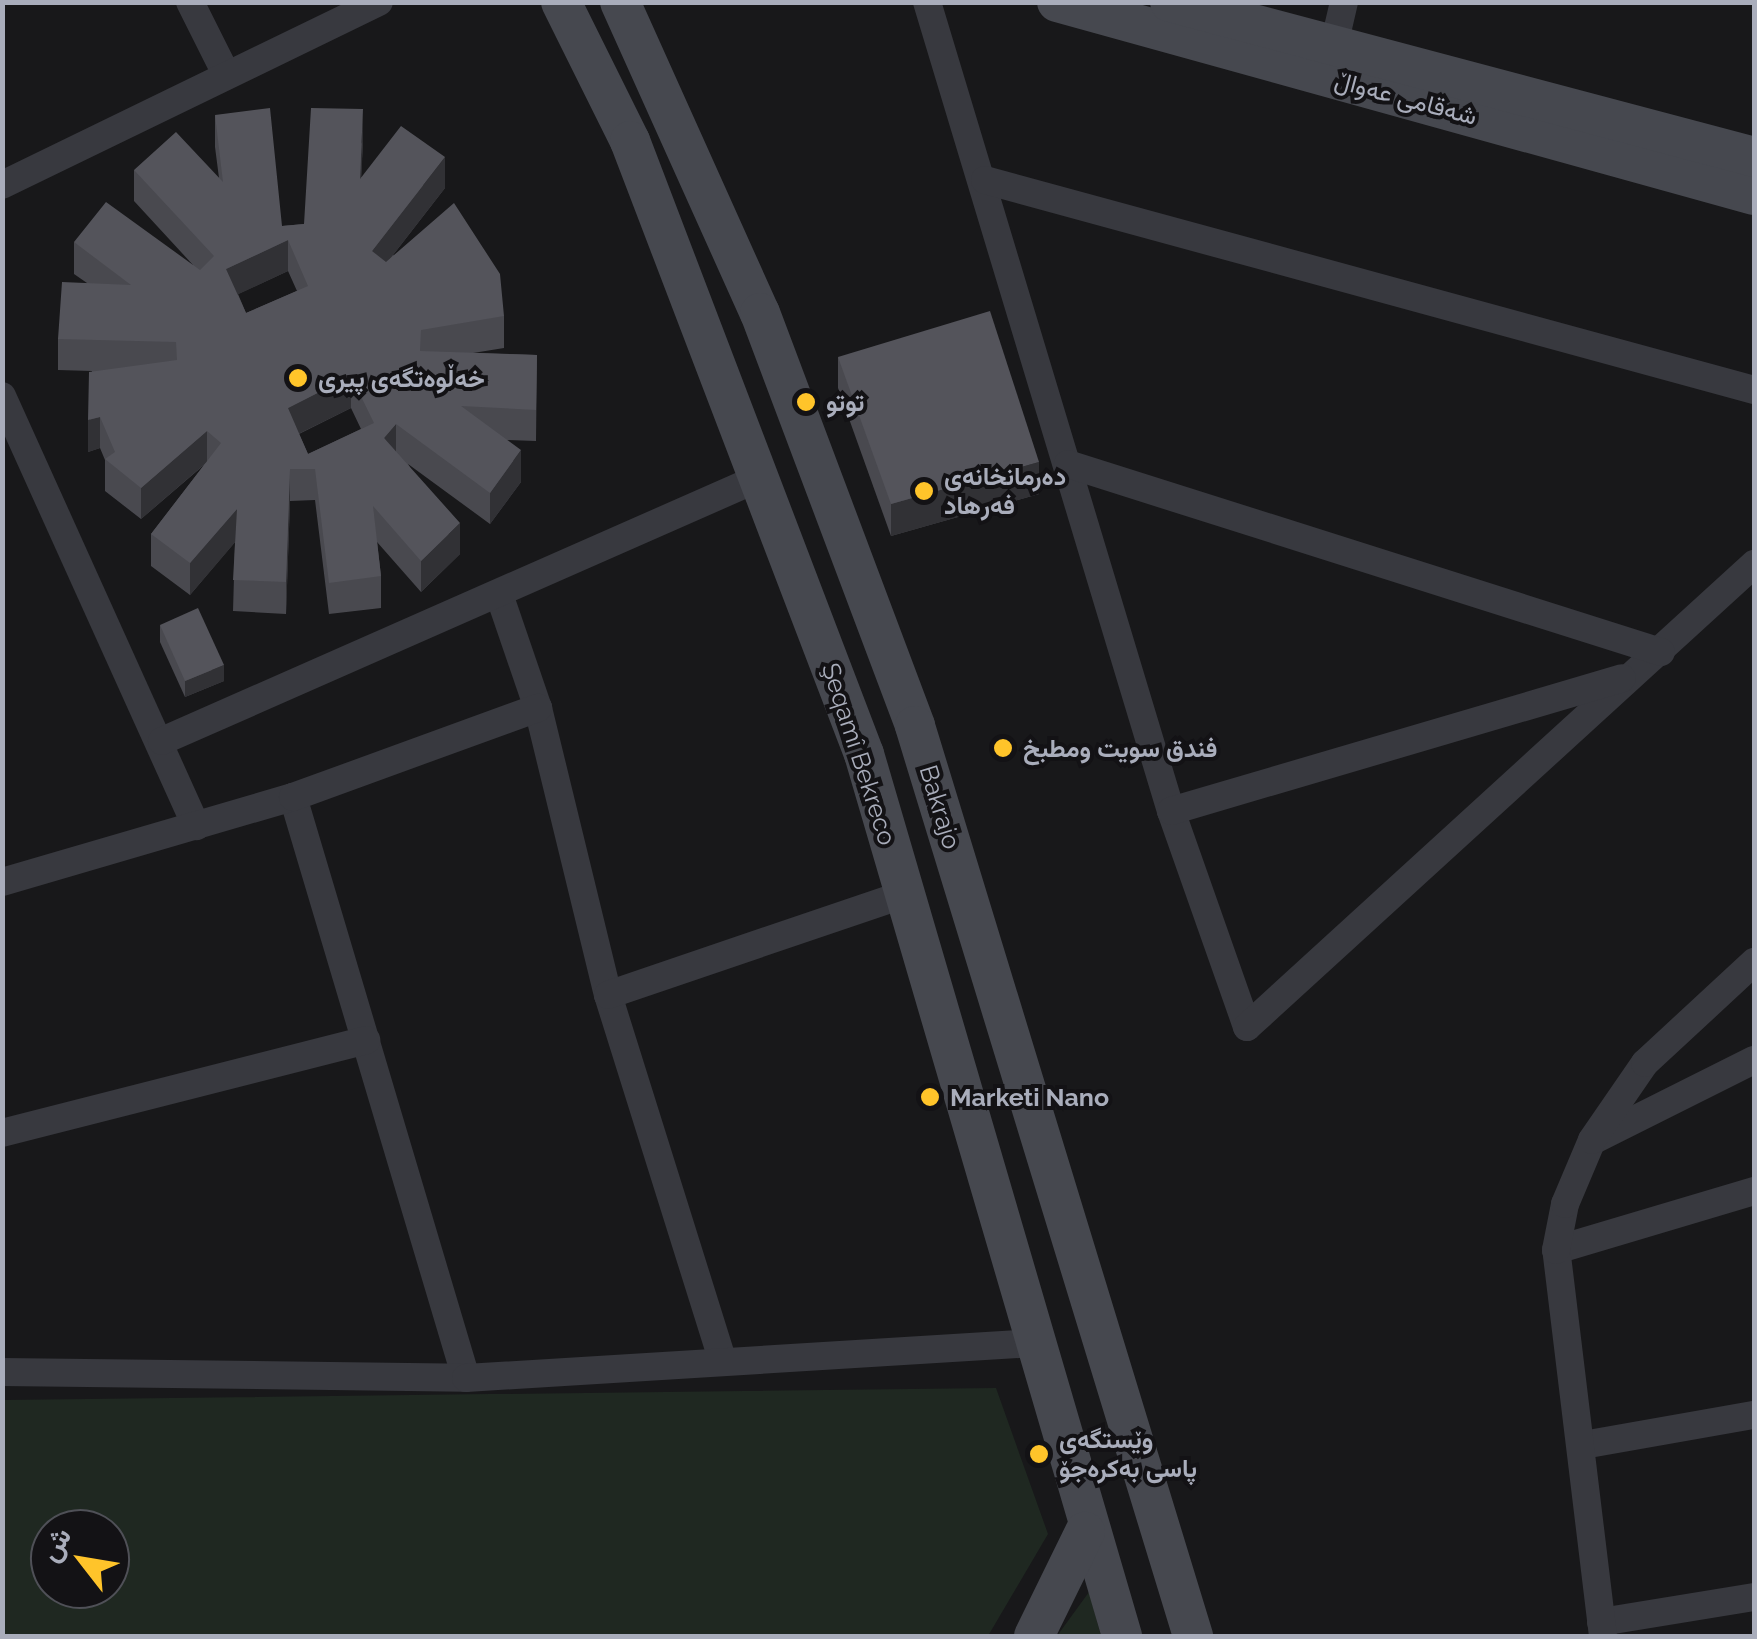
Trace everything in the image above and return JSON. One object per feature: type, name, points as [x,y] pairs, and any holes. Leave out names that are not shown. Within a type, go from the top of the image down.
[{"type":"main road","name":"Şeqamî Bekreco","points":[[561,2],[630,141],[864,754],[1035,1343],[1085,1532],[1122,1636]]},
{"type":"main road","name":"Bakrajo","points":[[620,2],[641,20],[760,313],[916,726],[1193,1636]]},
{"type":"main road","name":"شەقامی عەواڵ","points":[[1057,2],[1754,195]]},
{"type":"main road","name":"شەقامی عەواڵ","points":[[1170,2],[1754,158]]},
{"type":"main road","points":[[1034,1636],[1085,1532]]},
{"type":"street","points":[[190,2],[226,74]]},
{"type":"street","points":[[2,185],[379,2]]},
{"type":"street","points":[[927,2],[985,180],[1171,811],[1247,1027],[1754,564]]},
{"type":"street","points":[[1334,46],[1344,2]]},
{"type":"street","points":[[985,180],[1754,390]]},
{"type":"street","points":[[2,396],[162,741],[196,826]]},
{"type":"street","points":[[1068,464],[1661,652]]},
{"type":"street","points":[[162,741],[500,596],[759,478]]},
{"type":"street","points":[[500,596],[538,708],[608,995],[722,1359]]},
{"type":"street","points":[[1171,811],[1628,676]]},
{"type":"street","points":[[2,882],[293,796],[538,708]]},
{"type":"street","points":[[293,796],[466,1378]]},
{"type":"street","points":[[608,995],[904,894]]},
{"type":"street","points":[[1754,962],[1645,1063],[1592,1140],[1556,1250],[1584,1445],[1602,1629],[1754,1597]]},
{"type":"street","points":[[2,1133],[366,1040]]},
{"type":"street","points":[[1592,1140],[1754,1060]]},
{"type":"street","points":[[1556,1250],[1754,1191]]},
{"type":"street","points":[[2,1372],[466,1378],[722,1359],[1035,1343]]},
{"type":"street","points":[[1584,1445],[1754,1415]]},
{"type":"shaded area","points":[[996,1388],[1048,1534],[988,1636],[3,1636],[3,1400]]},
{"type":"shaded area","points":[[1089,1592],[1101,1636],[1057,1636]]},
{"type":"building","name":"خەڵوەتگەی پیری","points":[[270,108],[282,226],[304,224],[311,108],[363,109],[360,179],[401,126],[445,157],[372,251],[386,262],[454,203],[500,274],[504,316],[421,330],[420,351],[537,355],[536,410],[461,406],[521,450],[490,493],[396,424],[384,438],[460,523],[421,561],[373,506],[381,576],[329,583],[315,469],[290,469],[286,582],[233,580],[237,509],[190,563],[151,534],[221,443],[207,431],[141,488],[105,459],[115,452],[100,417],[88,420],[89,372],[177,360],[176,342],[58,339],[62,282],[131,285],[74,242],[106,202],[200,270],[214,256],[134,170],[176,132],[223,182],[215,115]],"holes":[[[288,240],[308,286],[246,313],[226,269]],[[351,376],[374,423],[308,454],[288,408]]]},
{"type":"building","points":[[990,311],[1039,462],[891,504],[838,357]]},
{"type":"building","points":[[198,608],[224,665],[185,681],[160,625]]},
{"type":"place","name":"خەڵوەتگەی پیری","points":[[298,378]]},
{"type":"place","name":"توتو","points":[[806,402]]},
{"type":"place","name":"دەرمانخانەی فەرھاد","points":[[924,491]]},
{"type":"place","name":"فندق سويت ومطبخ","points":[[1003,748]]},
{"type":"place","name":"Marketi Nano","points":[[930,1097]]},
{"type":"place","name":"وێستگەی پاسی بەکرەجۆ","points":[[1039,1454]]}]
